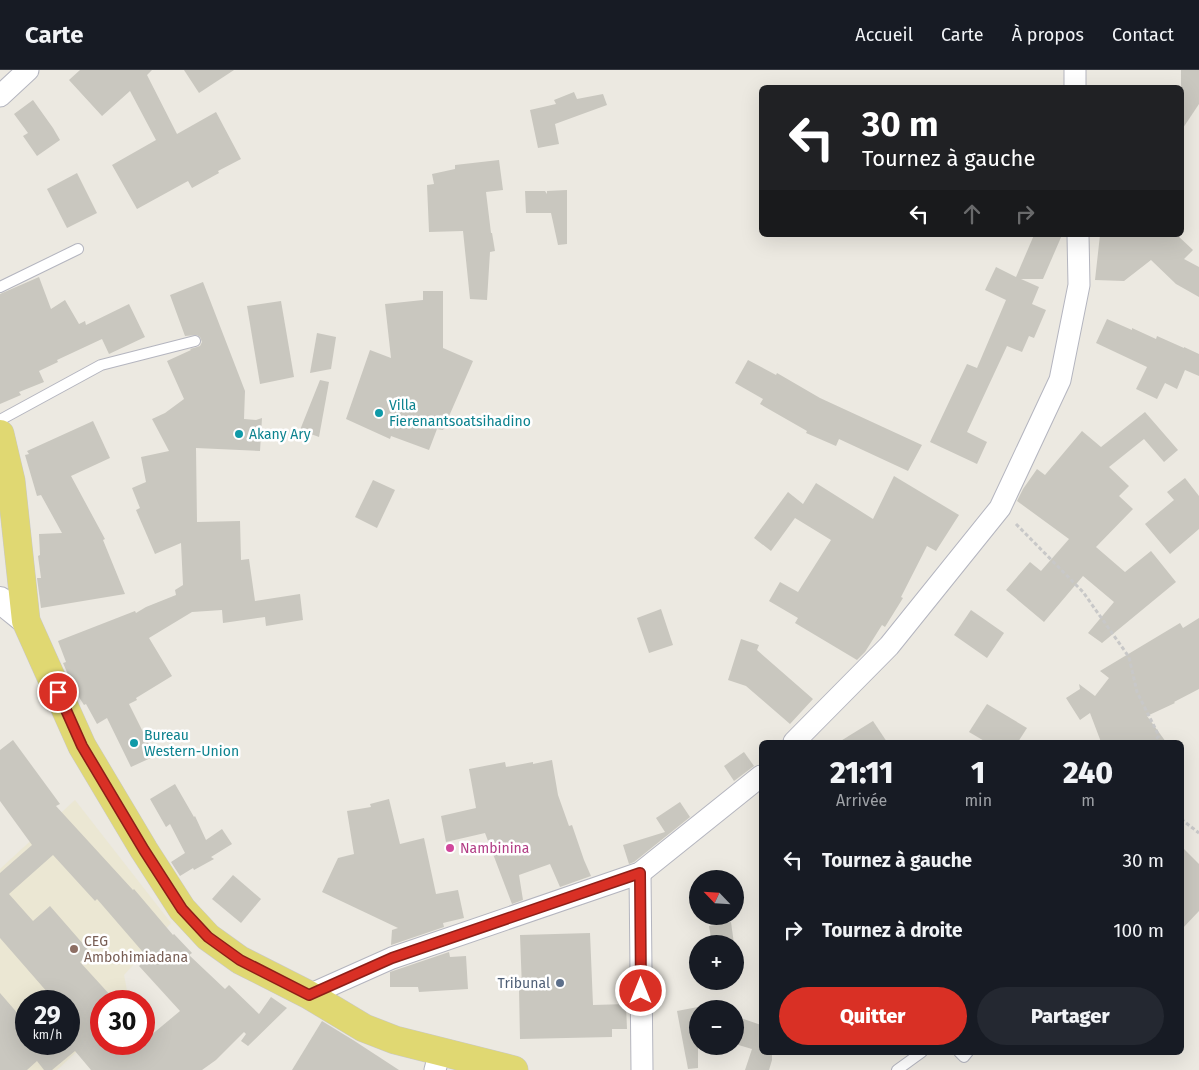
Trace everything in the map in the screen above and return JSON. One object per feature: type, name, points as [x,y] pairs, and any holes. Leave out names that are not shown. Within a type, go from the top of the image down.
[{"type":"main road","points":[[0,434],[11,481],[26,621],[82,746],[144,850],[182,909],[208,937],[240,960],[309,995],[364,1028],[395,1040],[438,1061],[514,1070]]},
{"type":"street","points":[[0,96],[28,70]]},
{"type":"street","points":[[1075,70],[1076,85]]},
{"type":"street","points":[[796,740],[889,646],[1000,508],[1060,380],[1078,285],[1078,237]]},
{"type":"street","points":[[0,600],[26,621]]},
{"type":"street","points":[[309,995],[392,958],[640,873],[759,780]]},
{"type":"street","points":[[640,873],[642,1070]]},
{"type":"lane","points":[[0,287],[78,249]]},
{"type":"lane","points":[[0,420],[101,365],[195,341]]},
{"type":"lane","points":[[898,1070],[918,1055]]},
{"type":"path","points":[[1000,508],[1083,592],[1129,657],[1137,692],[1160,736],[1155,740]]},
{"type":"path","points":[[1184,821],[1199,833]]},
{"type":"shaded area","name":"CEG Ambohimiadana","points":[[75,800],[171,923],[124,975],[127,990],[90,990],[90,1039],[80,1049],[80,990],[15,990],[15,1055],[73,1055],[57,1070],[0,1070],[0,869]]},
{"type":"building","points":[[80,70],[152,70],[147,75],[177,134],[216,112],[241,159],[192,188],[188,181],[137,209],[112,165],[156,140],[130,91],[102,116],[69,80]]},
{"type":"building","points":[[184,70],[234,70],[199,93]]},
{"type":"building","points":[[1181,70],[1199,70],[1199,104],[1184,126],[1184,85],[1181,85]]},
{"type":"building","points":[[574,92],[577,99],[603,94],[607,105],[555,124],[559,144],[538,148],[530,110],[556,104],[554,100]]},
{"type":"building","points":[[33,100],[60,140],[37,156],[23,136],[28,133],[14,114]]},
{"type":"building","points":[[499,160],[503,190],[486,192],[495,251],[490,252],[487,300],[470,299],[463,231],[429,232],[427,185],[434,184],[432,174],[455,169],[455,165]]},
{"type":"building","points":[[77,173],[97,213],[67,228],[47,189]]},
{"type":"building","points":[[567,190],[567,244],[558,245],[551,213],[526,213],[525,191],[545,191],[547,194],[547,191]]},
{"type":"building","points":[[1033,237],[1061,237],[1043,279],[1021,279],[1039,287],[1032,304],[1046,310],[1034,338],[1029,336],[1022,352],[1007,346],[967,432],[987,442],[977,464],[930,442],[967,364],[977,368],[1006,300],[985,290],[996,267],[1016,277]]},
{"type":"building","points":[[1100,237],[1179,237],[1193,250],[1184,259],[1199,267],[1199,297],[1176,284],[1151,260],[1124,281],[1095,280]]},
{"type":"building","points":[[39,277],[51,309],[65,300],[79,324],[85,321],[86,325],[129,304],[145,337],[109,354],[102,339],[57,360],[58,362],[39,371],[44,382],[19,392],[21,395],[0,404],[0,294]]},
{"type":"building","points":[[203,282],[245,391],[244,419],[256,420],[262,418],[260,451],[196,448],[197,522],[240,521],[241,560],[249,559],[255,601],[300,594],[303,620],[266,626],[265,617],[223,623],[222,610],[192,612],[149,638],[172,676],[129,704],[155,756],[131,767],[107,718],[97,724],[86,704],[84,705],[75,691],[63,663],[66,662],[58,641],[135,611],[136,613],[176,595],[175,590],[183,585],[181,543],[155,554],[136,510],[140,508],[132,488],[146,482],[141,457],[169,451],[152,419],[165,413],[184,399],[167,361],[200,346],[202,342],[197,335],[185,336],[170,295]]},
{"type":"building","points":[[423,291],[443,291],[443,348],[473,361],[443,430],[437,429],[429,450],[391,436],[390,439],[346,419],[370,350],[391,358],[385,304],[423,300]]},
{"type":"building","points":[[281,301],[294,377],[260,384],[247,306]]},
{"type":"building","points":[[1107,319],[1156,339],[1157,336],[1199,354],[1199,376],[1185,370],[1177,389],[1165,383],[1157,399],[1136,389],[1147,367],[1096,343]]},
{"type":"building","points":[[317,333],[336,337],[331,369],[310,373]]},
{"type":"building","points":[[748,360],[776,375],[777,373],[820,398],[922,445],[908,471],[839,439],[836,446],[806,433],[807,431],[760,404],[763,399],[735,383]]},
{"type":"building","points":[[320,380],[329,382],[319,437],[300,430]]},
{"type":"building","points":[[1145,412],[1178,450],[1164,462],[1144,439],[1109,467],[1129,486],[1119,496],[1133,509],[1096,547],[1125,572],[1151,551],[1176,582],[1102,643],[1088,633],[1114,602],[1083,576],[1044,622],[1006,590],[1030,562],[1041,571],[1069,539],[1017,501],[1037,469],[1045,475],[1082,431],[1101,447]]},
{"type":"building","points":[[93,421],[110,458],[71,476],[105,539],[103,540],[125,594],[41,608],[37,578],[41,578],[38,556],[40,555],[39,534],[62,533],[41,495],[37,496],[25,455],[29,454],[27,451]]},
{"type":"building","points":[[894,476],[959,515],[936,551],[927,546],[901,597],[903,598],[885,627],[882,625],[865,652],[857,660],[795,623],[798,618],[769,601],[780,582],[798,592],[831,540],[795,518],[771,551],[754,538],[788,492],[803,504],[816,483],[873,519]]},
{"type":"building","points":[[1185,478],[1199,496],[1199,529],[1170,554],[1145,524],[1174,500],[1167,492]]},
{"type":"building","points":[[373,480],[395,490],[377,528],[355,517]]},
{"type":"building","points":[[661,609],[673,645],[649,653],[637,618]]},
{"type":"building","points":[[971,610],[1004,633],[987,658],[954,635]]},
{"type":"building","points":[[1199,618],[1199,689],[1147,716],[1165,740],[1100,740],[1090,713],[1080,720],[1066,698],[1080,689],[1079,684],[1095,696],[1109,678],[1100,671],[1180,623],[1183,628]]},
{"type":"building","points":[[741,639],[759,645],[757,650],[813,699],[790,724],[746,686],[728,680]]},
{"type":"building","points":[[987,704],[1027,728],[1019,740],[983,740],[969,732]]},
{"type":"building","points":[[873,721],[886,740],[842,740]]},
{"type":"building","points":[[13,740],[60,804],[56,806],[134,889],[173,935],[192,953],[189,955],[225,989],[229,985],[259,1014],[271,997],[287,1008],[248,1046],[241,1041],[246,1034],[244,1032],[216,1060],[202,1070],[91,1070],[78,1055],[80,1055],[80,990],[45,990],[0,938],[0,873],[32,845],[0,801],[0,750]],"holes":[[[53,855],[95,901],[97,899],[148,958],[139,966],[180,1011],[155,1032],[155,1055],[90,1055],[90,990],[106,990],[80,962],[91,953],[50,906],[33,921],[9,894]]]},
{"type":"building","points":[[744,752],[754,766],[734,781],[724,766]]},
{"type":"building","points":[[552,760],[558,795],[569,826],[572,825],[591,876],[560,887],[550,864],[519,875],[523,900],[512,904],[485,833],[446,842],[441,816],[476,808],[469,769],[505,762],[506,767]]},
{"type":"building","points":[[175,784],[195,816],[206,840],[222,829],[232,844],[211,857],[214,859],[180,876],[171,862],[185,853],[170,824],[166,827],[150,799]]},
{"type":"building","points":[[389,799],[400,844],[424,838],[436,894],[458,890],[464,918],[443,923],[444,927],[391,945],[392,930],[398,928],[322,892],[338,858],[354,854],[347,811],[371,807],[370,804]]},
{"type":"building","points":[[680,802],[690,817],[629,864],[623,845],[665,832],[656,818]]},
{"type":"building","points":[[1184,849],[1199,864],[1199,911],[1184,927]]},
{"type":"building","points":[[233,875],[261,899],[241,923],[212,899]]},
{"type":"building","points":[[731,925],[733,935],[710,935],[709,926]]},
{"type":"building","points":[[590,933],[593,1005],[626,1004],[627,1029],[612,1029],[612,1037],[520,1039],[519,989],[522,989],[520,935]]},
{"type":"building","points":[[449,952],[450,957],[466,956],[468,989],[419,992],[418,987],[390,987],[390,972]]},
{"type":"building","points":[[0,993],[15,1010],[15,1055],[70,1055],[52,1070],[44,1070],[37,1061],[27,1070],[0,1070]]},
{"type":"building","points":[[689,1009],[689,1055],[698,1055],[698,1068],[688,1069],[677,1011]]},
{"type":"building","points":[[744,1019],[759,1024],[759,1055],[772,1055],[769,1070],[745,1070],[752,1049],[744,1047]]},
{"type":"building","points":[[322,1021],[353,1040],[399,1070],[292,1070]]},
{"type":"place","name":"Villa Fierenantsoatsihadino","points":[[379,413]]},
{"type":"place","name":"Akany Ary","points":[[239,434]]},
{"type":"place","name":"Bureau Western-Union","points":[[134,743]]},
{"type":"place","name":"Nambinina","points":[[450,848]]},
{"type":"place","name":"CEG Ambohimiadana","points":[[74,949]]},
{"type":"place","name":"Tribunal","points":[[560,983]]},
{"type":"route","points":[[58,692],[82,746],[144,850],[182,909],[208,937],[240,960],[309,995],[392,958],[640,873],[641,991]]}]
